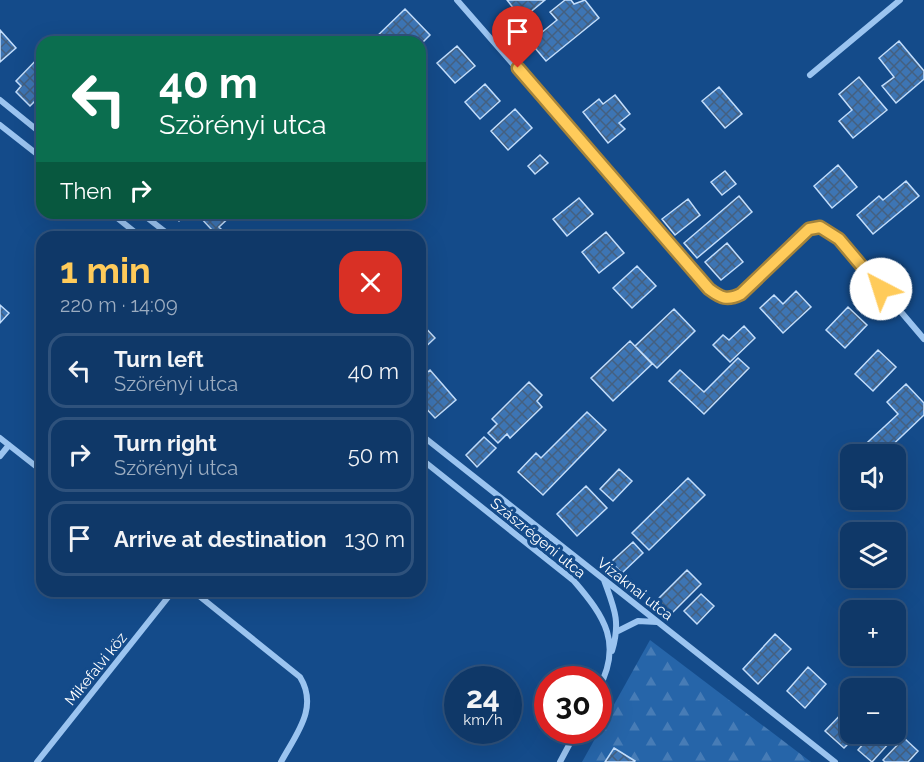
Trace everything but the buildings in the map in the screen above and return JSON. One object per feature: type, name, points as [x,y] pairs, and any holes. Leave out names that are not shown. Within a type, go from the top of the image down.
[{"type":"street","points":[[457,0],[709,289],[720,298],[731,300],[741,294],[809,229],[820,227],[839,239],[924,339]]},
{"type":"street","points":[[810,75],[900,0]]},
{"type":"street","points":[[0,100],[36,129]]},
{"type":"street","points":[[0,125],[36,153]]},
{"type":"street","points":[[118,219],[134,231]]},
{"type":"street","points":[[149,219],[164,231]]},
{"type":"street","points":[[0,438],[36,466]]},
{"type":"street","name":"Vízaknai utca","points":[[426,439],[835,762]]},
{"type":"street","points":[[0,456],[9,445]]},
{"type":"street","name":"Szászrégeni utca","points":[[426,463],[574,581],[602,617],[610,637],[610,657]]},
{"type":"street","name":"Szászrégeni utca","points":[[604,580],[615,613],[618,631],[607,666]]},
{"type":"street","name":"Mikefalvi köz","points":[[37,762],[168,597]]},
{"type":"street","points":[[200,597],[300,677],[307,689],[309,704],[281,762]]},
{"type":"street","points":[[618,631],[638,621],[658,622]]},
{"type":"street","points":[[560,762],[570,744]]},
{"type":"green space","points":[[650,640],[811,762],[582,762],[592,744],[612,744],[612,708]]},
{"type":"route","points":[[518,68],[709,289],[720,298],[731,300],[741,294],[809,229],[820,227],[839,239],[881,289]]}]
